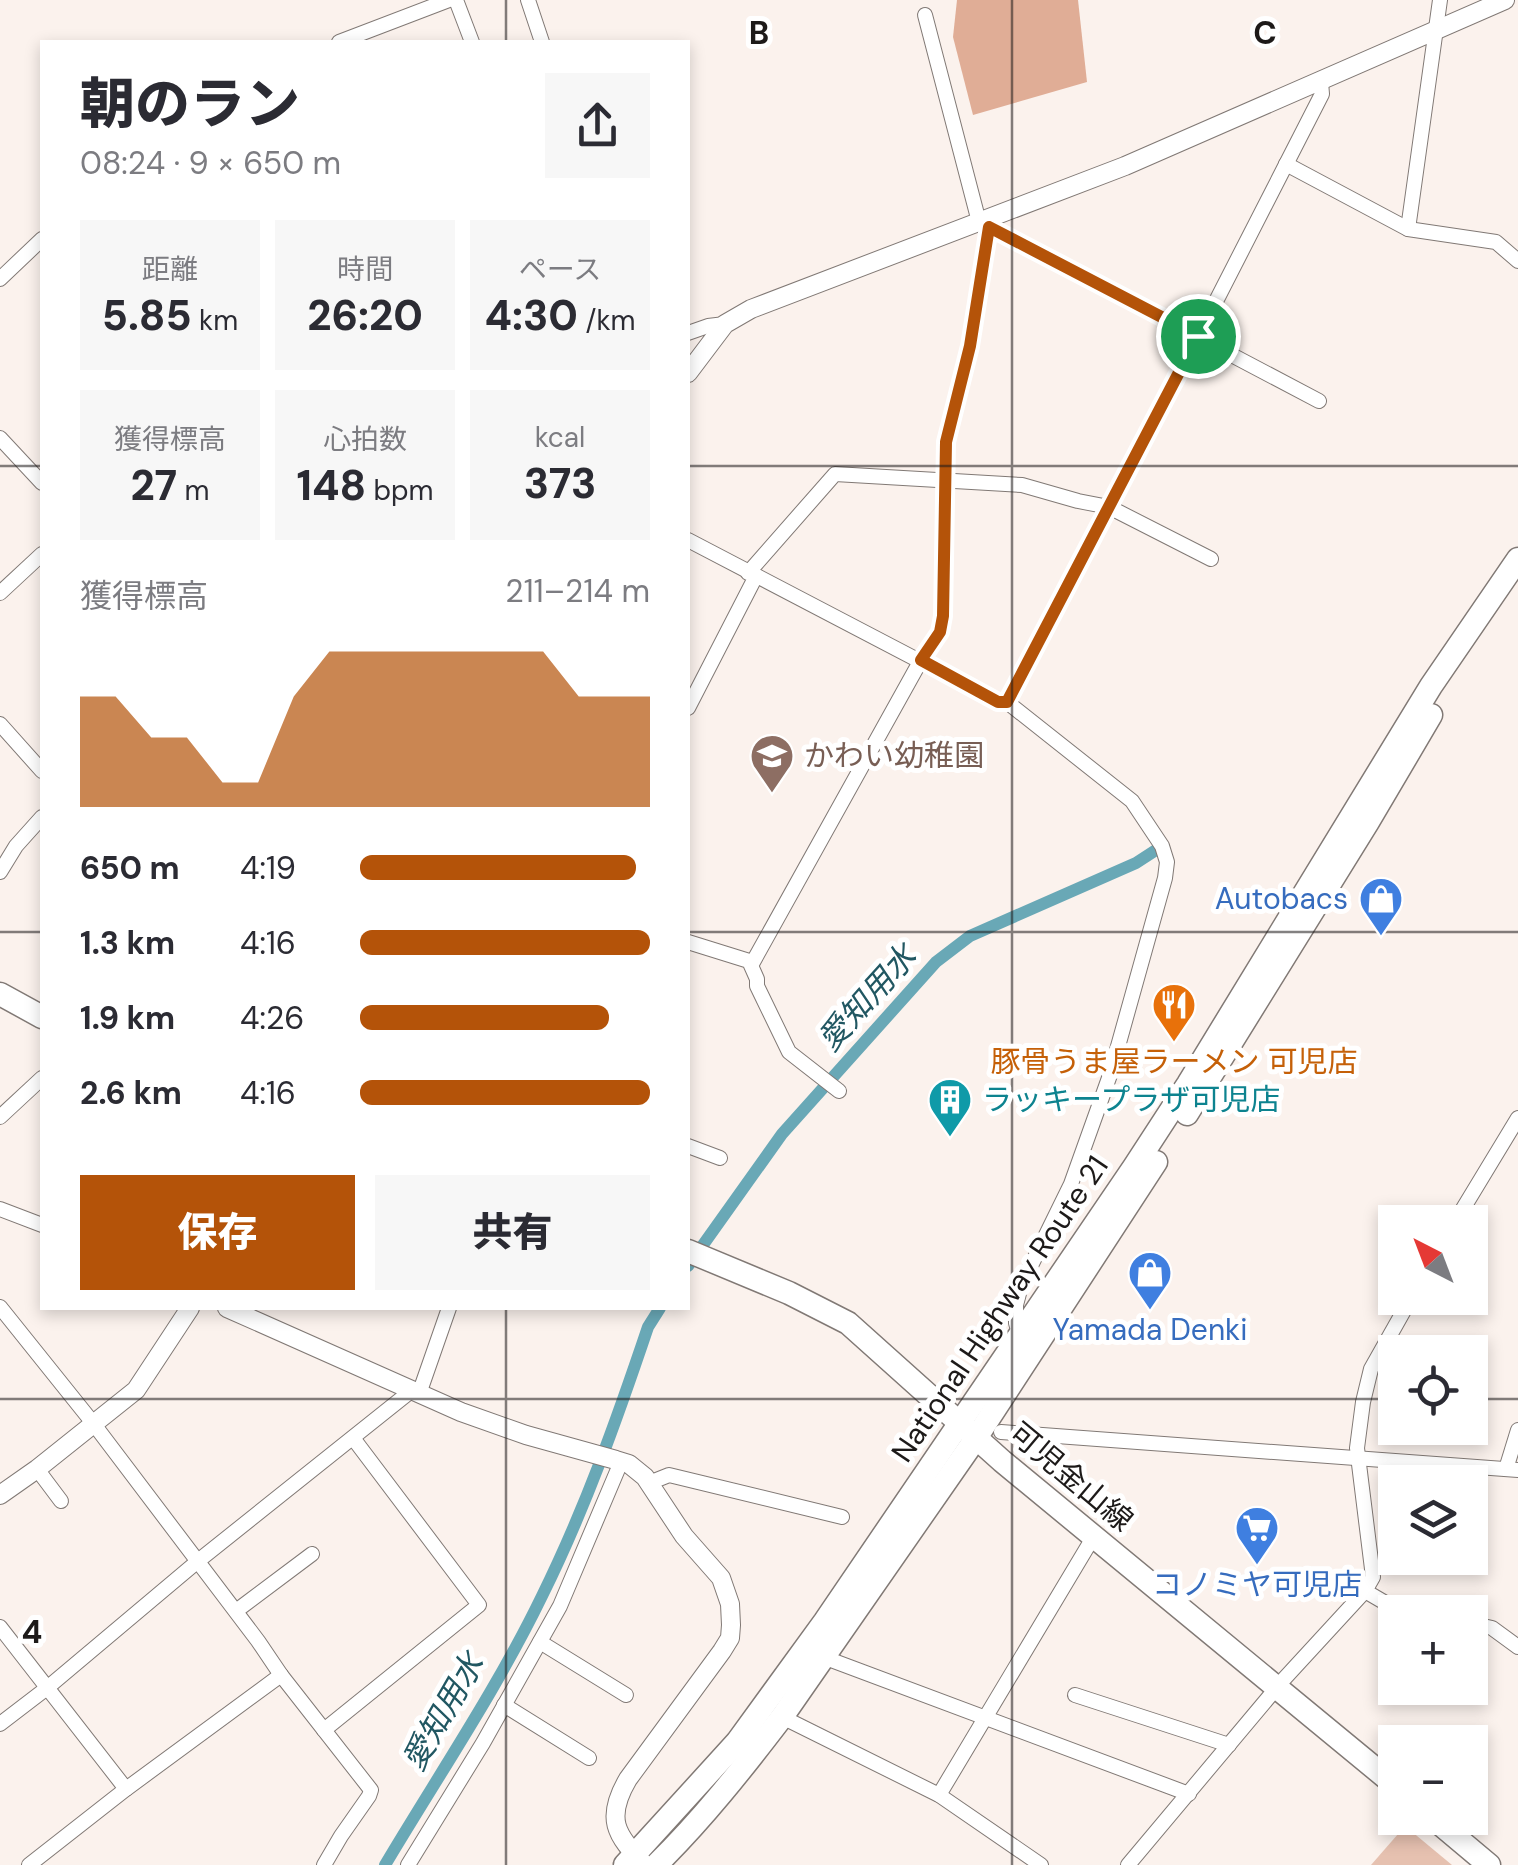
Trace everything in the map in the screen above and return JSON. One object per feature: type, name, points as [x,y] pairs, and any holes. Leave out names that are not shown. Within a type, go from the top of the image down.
[{"type":"main road","name":"National Highway Route 21","points":[[640,1863],[737,1742],[968,1430],[1020,1334],[1188,1084],[1431,686],[1518,559]]},
{"type":"main road","name":"National Highway Route 21","points":[[640,1863],[674,1847],[753,1755],[823,1657],[968,1430],[1202,1091],[1443,694],[1518,582]]},
{"type":"main road","points":[[0,994],[40,1016]]},
{"type":"main road","name":"可児金山線","points":[[690,1252],[716,1260],[848,1323],[968,1430],[1378,1771]]},
{"type":"main road","points":[[1453,1835],[1488,1865]]},
{"type":"street","points":[[345,40],[453,0],[471,40]]},
{"type":"street","points":[[528,0],[541,40]]},
{"type":"street","points":[[1408,228],[1440,0]]},
{"type":"street","points":[[690,370],[725,324],[751,309],[985,223],[1125,166],[1505,0]]},
{"type":"street","points":[[690,943],[753,962],[940,632],[946,442],[970,346],[985,223],[926,15]]},
{"type":"street","points":[[1007,702],[1322,94],[1322,82]]},
{"type":"street","points":[[1286,164],[1408,228],[1491,241],[1518,261]]},
{"type":"street","points":[[985,223],[1320,401]]},
{"type":"street","points":[[0,278],[40,240]]},
{"type":"street","points":[[690,332],[725,324]]},
{"type":"street","points":[[0,438],[40,482]]},
{"type":"street","points":[[690,704],[752,574],[835,474],[1022,485],[1109,507],[1211,559]]},
{"type":"street","points":[[690,541],[998,702],[1007,702],[1132,801],[1162,846],[1167,862],[1165,878],[1110,1075],[1071,1184],[1022,1286],[1016,1305],[1020,1334]]},
{"type":"street","points":[[0,593],[40,556]]},
{"type":"street","points":[[0,724],[40,768]]},
{"type":"street","points":[[0,872],[16,846],[40,820]]},
{"type":"street","points":[[749,961],[788,1052],[839,1092]]},
{"type":"street","points":[[0,1117],[40,1080]]},
{"type":"street","points":[[1465,1205],[1518,1118]]},
{"type":"street","points":[[690,1147],[720,1158]]},
{"type":"street","points":[[0,1209],[40,1224]]},
{"type":"street","points":[[0,1306],[371,1790],[324,1865]]},
{"type":"street","points":[[0,1494],[136,1390],[189,1310]]},
{"type":"street","points":[[231,1310],[415,1393],[526,1435],[619,1460],[640,1472],[684,1536],[722,1578],[730,1604],[730,1638],[619,1794],[615,1828],[640,1863]]},
{"type":"street","points":[[0,1724],[352,1438],[415,1393],[448,1310]]},
{"type":"street","points":[[1128,1865],[1373,1577],[1357,1448],[1371,1369],[1401,1315]]},
{"type":"street","points":[[1001,1432],[1512,1470],[1518,1430]]},
{"type":"street","points":[[324,1730],[480,1605],[352,1438]]},
{"type":"street","points":[[408,1865],[560,1606],[619,1460]]},
{"type":"street","points":[[37,1469],[62,1501]]},
{"type":"street","points":[[649,1484],[669,1474],[842,1517]]},
{"type":"street","points":[[939,1795],[1094,1536]]},
{"type":"street","points":[[236,1611],[312,1554]]},
{"type":"street","points":[[1365,1591],[1378,1598]]},
{"type":"street","points":[[0,1627],[126,1790]]},
{"type":"street","points":[[1488,1627],[1518,1646]]},
{"type":"street","points":[[540,1642],[626,1695]]},
{"type":"street","points":[[823,1657],[1188,1794]]},
{"type":"street","points":[[30,1865],[281,1675]]},
{"type":"street","points":[[1076,1695],[1230,1746]]},
{"type":"street","points":[[504,1705],[589,1757]]},
{"type":"street","points":[[782,1716],[939,1795],[1041,1865]]},
{"type":"shaded area","points":[[957,0],[1078,0],[1087,82],[973,115],[953,37]]},
{"type":"shaded area","points":[[1397,1835],[1416,1835],[1452,1865],[1371,1865]]},
{"type":"waterway","name":"愛知用水","points":[[690,1263],[782,1134],[936,962],[970,936],[1136,863],[1156,850]]},
{"type":"waterway","name":"愛知用水","points":[[385,1865],[525,1631],[600,1463],[648,1327],[659,1310]]},
{"type":"place","name":"かわい幼稚園","points":[[772,794]]},
{"type":"place","name":"Autobacs","points":[[1381,937]]},
{"type":"place","name":"豚骨うま屋ラーメン 可児店","points":[[1174,1043]]},
{"type":"place","name":"ラッキープラザ可児店","points":[[950,1138]]},
{"type":"place","name":"Yamada Denki","points":[[1150,1311]]},
{"type":"place","name":"コノミヤ可児店","points":[[1257,1566]]},
{"type":"route","points":[[989,227],[1198,336],[1007,702],[998,702],[921,660],[940,632],[943,616],[946,442],[970,346],[989,227]]}]
